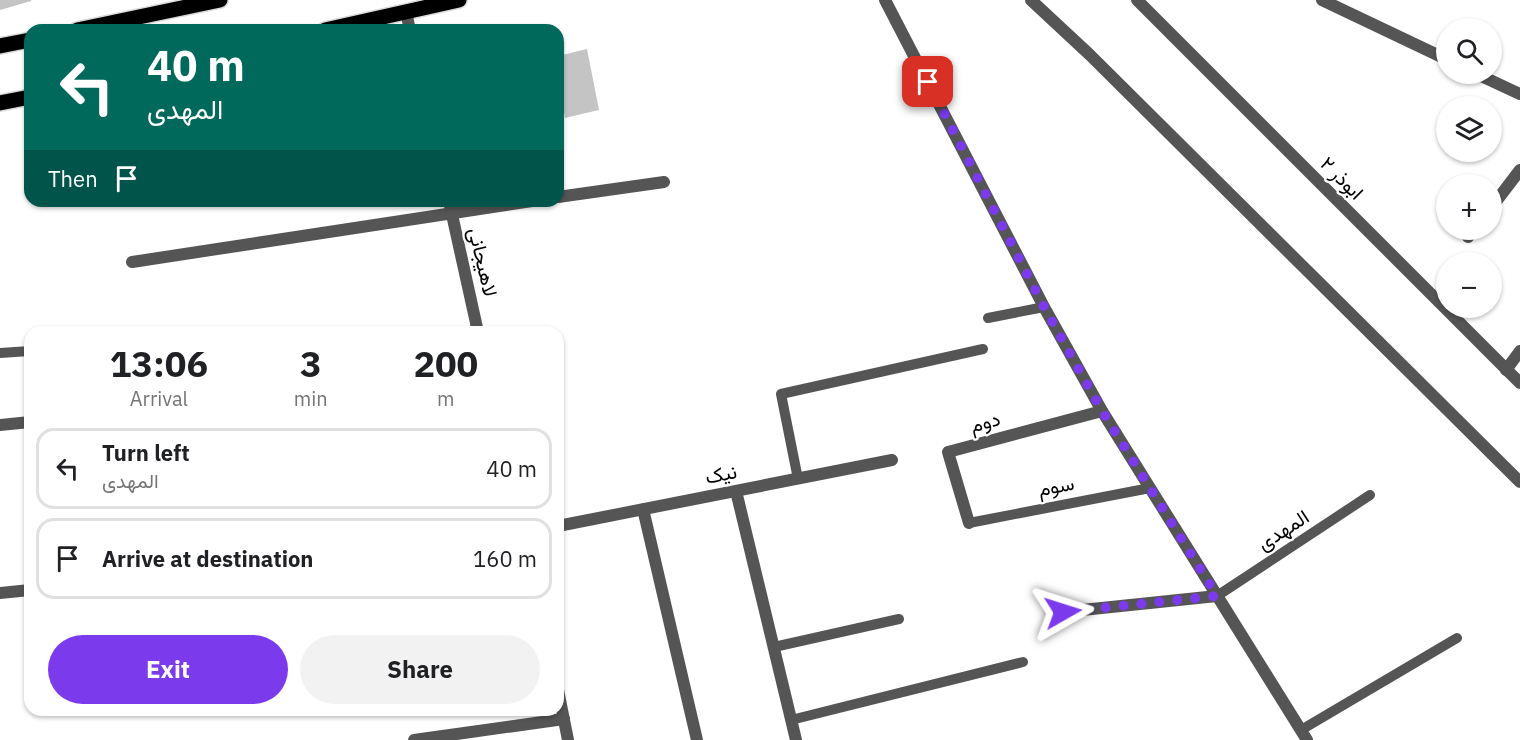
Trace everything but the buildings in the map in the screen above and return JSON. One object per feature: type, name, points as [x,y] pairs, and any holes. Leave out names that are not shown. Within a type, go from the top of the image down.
[{"type":"main road","points":[[106,24],[220,0]]},
{"type":"main road","points":[[353,24],[459,0]]},
{"type":"main road","points":[[0,46],[24,41]]},
{"type":"main road","points":[[0,103],[24,98]]},
{"type":"street","points":[[885,0],[1044,307],[1102,411],[1304,735]]},
{"type":"street","points":[[1030,0],[1090,55],[1520,482]]},
{"type":"street","name":"ابوذر ۲","points":[[1137,0],[1520,383]]},
{"type":"street","points":[[1322,0],[1436,54]]},
{"type":"street","points":[[406,12],[409,24]]},
{"type":"street","points":[[1498,84],[1520,94]]},
{"type":"street","points":[[1502,194],[1520,170]]},
{"type":"street","points":[[564,196],[664,182]]},
{"type":"street","points":[[132,262],[450,207]]},
{"type":"street","name":"لاهیجانی","points":[[450,207],[477,326]]},
{"type":"street","points":[[1506,370],[1520,351]]},
{"type":"street","name":"دوم","points":[[969,523],[948,452],[1102,411]]},
{"type":"street","points":[[0,425],[24,423]]},
{"type":"street","name":"نیک","points":[[564,525],[892,460]]},
{"type":"street","points":[[736,491],[796,740]]},
{"type":"street","points":[[643,509],[697,740]]},
{"type":"street","points":[[0,593],[24,591]]},
{"type":"street","points":[[1063,612],[1217,596]]},
{"type":"street","points":[[563,716],[568,740]]},
{"type":"street","points":[[414,740],[564,719]]},
{"type":"lane","points":[[988,318],[1044,307]]},
{"type":"lane","points":[[798,479],[781,394],[983,349]]},
{"type":"lane","points":[[0,352],[24,351]]},
{"type":"lane","name":"سوم","points":[[969,523],[1150,488]]},
{"type":"lane","name":"المهدی","points":[[1217,596],[1370,495]]},
{"type":"lane","points":[[774,646],[899,619]]},
{"type":"lane","points":[[1304,735],[1457,638]]},
{"type":"lane","points":[[791,720],[1023,662]]},
{"type":"route","points":[[928,82],[1044,307],[1102,411],[1217,596],[1063,612]]}]
